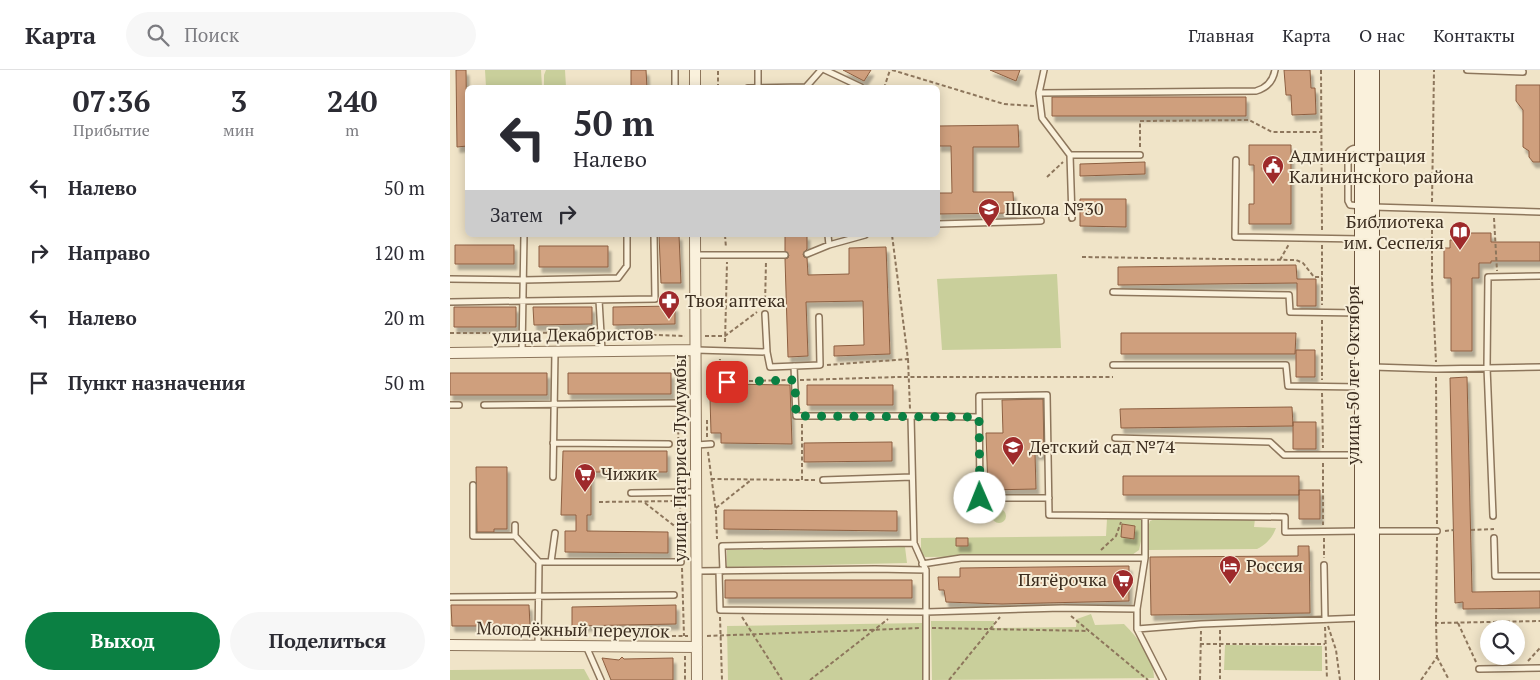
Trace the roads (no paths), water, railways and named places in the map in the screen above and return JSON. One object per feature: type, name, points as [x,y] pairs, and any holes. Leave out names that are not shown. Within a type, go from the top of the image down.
[{"type":"street","points":[[695,70],[695,85]]},
{"type":"street","name":"улица 50 лет Октября","points":[[1362,70],[1367,148],[1367,618],[1362,680]]},
{"type":"street","name":"улица 50 лет Октября","points":[[1367,148],[1372,70]]},
{"type":"street","name":"улица Патриса Лумумбы","points":[[695,237],[697,680]]},
{"type":"street","name":"улица Декабристов","points":[[450,353],[696,350]]},
{"type":"street","name":"улица 50 лет Октября","points":[[1367,618],[1372,680]]},
{"type":"street","name":"Молодёжный переулок","points":[[450,645],[697,647]]},
{"type":"lane","points":[[675,70],[676,85]]},
{"type":"lane","points":[[758,70],[758,85]]},
{"type":"lane","points":[[809,85],[823,70],[857,85]]},
{"type":"lane","points":[[1044,70],[1039,93],[1042,118],[1070,155],[1072,218]]},
{"type":"lane","points":[[1039,93],[1256,92],[1269,84],[1275,70]]},
{"type":"lane","points":[[1467,70],[1523,72]]},
{"type":"lane","points":[[1070,155],[1140,154]]},
{"type":"lane","points":[[1236,160],[1236,237],[1367,239]]},
{"type":"lane","points":[[1367,207],[1540,212]]},
{"type":"lane","points":[[940,224],[1041,221]]},
{"type":"lane","points":[[522,352],[524,237]]},
{"type":"lane","points":[[450,279],[618,278],[627,266],[627,237]]},
{"type":"lane","points":[[450,302],[654,299],[654,237]]},
{"type":"lane","points":[[828,237],[829,245]]},
{"type":"lane","points":[[807,254],[829,245],[858,237]]},
{"type":"lane","points":[[696,255],[785,255]]},
{"type":"lane","points":[[1493,516],[1487,367],[1488,277],[1540,276]]},
{"type":"lane","points":[[1113,292],[1289,295],[1290,312],[1367,313]]},
{"type":"lane","points":[[599,300],[602,351]]},
{"type":"lane","points":[[765,314],[766,352],[770,367],[820,365],[819,316]]},
{"type":"lane","points":[[696,350],[766,352]]},
{"type":"lane","points":[[553,477],[554,352]]},
{"type":"lane","points":[[1113,365],[1286,365],[1288,386],[1367,387]]},
{"type":"lane","points":[[794,366],[796,416],[979,417]]},
{"type":"lane","points":[[1367,367],[1436,369],[1540,367]]},
{"type":"lane","points":[[1049,498],[980,498],[979,396],[1047,394],[1049,498],[1049,515],[1285,517],[1284,532],[1437,531]]},
{"type":"lane","points":[[484,405],[678,403]]},
{"type":"lane","points":[[450,405],[459,404]]},
{"type":"lane","points":[[911,416],[914,543],[926,570],[926,680]]},
{"type":"lane","points":[[1115,438],[1270,442],[1284,456],[1367,455]]},
{"type":"lane","points":[[553,443],[669,444]]},
{"type":"lane","points":[[696,445],[709,445]]},
{"type":"lane","points":[[823,480],[912,477]]},
{"type":"lane","points":[[473,485],[473,536],[516,536]]},
{"type":"lane","points":[[631,493],[696,492]]},
{"type":"lane","points":[[1145,516],[1145,558],[1137,609],[1137,629],[1163,680]]},
{"type":"lane","points":[[515,525],[516,536],[539,562],[538,645]]},
{"type":"lane","points":[[551,562],[555,533]]},
{"type":"lane","points":[[1494,538],[1495,576],[1540,576]]},
{"type":"lane","points":[[914,543],[722,546],[720,610],[926,612],[1062,608],[1137,609]]},
{"type":"lane","points":[[922,564],[961,558],[1145,558]]},
{"type":"lane","points":[[539,562],[681,562]]},
{"type":"lane","points":[[1324,565],[1325,619]]},
{"type":"lane","points":[[696,571],[926,570]]},
{"type":"lane","points":[[450,597],[674,595]]},
{"type":"lane","points":[[1137,629],[1220,623],[1367,618]]},
{"type":"lane","points":[[586,646],[601,680]]},
{"type":"lane","points":[[1479,669],[1540,668]]},
{"type":"place","name":"Администрация Калининского района","points":[[1273,185]]},
{"type":"place","name":"Школа №30","points":[[989,228]]},
{"type":"place","name":"Библиотека им. Сеспеля","points":[[1460,251]]},
{"type":"place","name":"Твоя аптека","points":[[669,320]]},
{"type":"place","name":"Детский сад №74","points":[[1013,466]]},
{"type":"place","name":"Чижик","points":[[585,493]]},
{"type":"place","name":"Россия","points":[[1230,585]]},
{"type":"place","name":"Пятёрочка","points":[[1123,599]]}]
